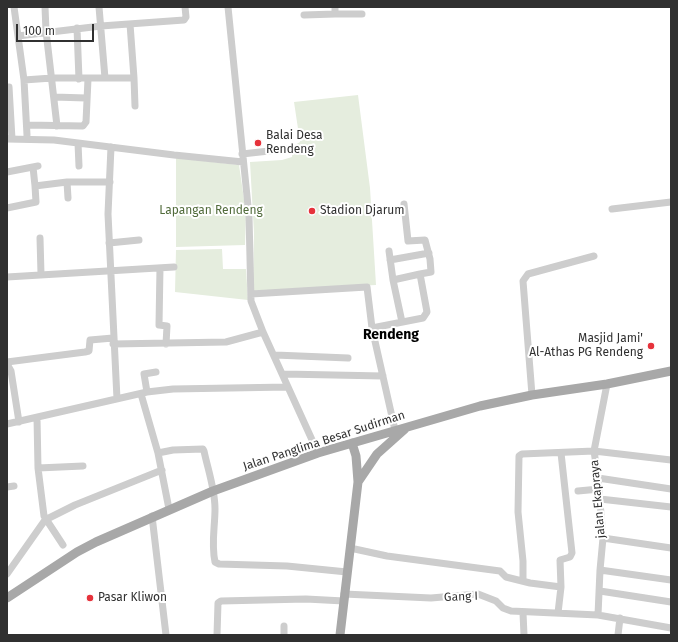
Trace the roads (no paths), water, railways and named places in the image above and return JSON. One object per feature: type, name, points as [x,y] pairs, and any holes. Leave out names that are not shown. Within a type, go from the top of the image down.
[{"type":"main road","name":"Jalan Panglima Besar Sudirman","points":[[7,598],[77,552],[152,516],[213,491],[318,453],[410,425],[480,406],[532,395],[607,384],[671,371]]},
{"type":"main road","points":[[358,482],[377,454],[410,425]]},
{"type":"main road","points":[[340,635],[358,482],[356,456],[352,443]]},
{"type":"street","points":[[14,7],[24,80],[27,135]]},
{"type":"street","points":[[45,7],[46,31],[57,126]]},
{"type":"street","points":[[99,7],[106,78]]},
{"type":"street","points":[[18,36],[77,28],[184,20],[186,16],[185,7]]},
{"type":"street","points":[[228,7],[249,216],[251,301],[263,332],[284,374],[288,387],[318,453]]},
{"type":"street","points":[[304,15],[335,10],[362,14]]},
{"type":"street","points":[[130,24],[135,106]]},
{"type":"street","points":[[77,28],[79,79]]},
{"type":"street","points":[[24,80],[52,78],[134,78]]},
{"type":"street","points":[[27,125],[83,126],[86,122],[88,79]]},
{"type":"street","points":[[9,87],[10,139],[78,143],[174,155],[242,158],[287,149]]},
{"type":"street","points":[[54,97],[86,98]]},
{"type":"street","points":[[78,143],[79,166]]},
{"type":"street","points":[[112,147],[108,214],[117,399]]},
{"type":"street","points":[[7,172],[36,167],[36,202],[7,208]]},
{"type":"street","points":[[35,186],[67,182],[110,182]]},
{"type":"street","points":[[67,182],[68,198]]},
{"type":"street","points":[[612,209],[671,202]]},
{"type":"street","points":[[393,280],[431,272],[432,270],[429,252],[424,240],[408,241],[404,204]]},
{"type":"street","points":[[40,238],[41,274]]},
{"type":"street","points":[[109,243],[140,240]]},
{"type":"street","points":[[389,251],[393,280],[402,322]]},
{"type":"street","points":[[390,260],[429,252]]},
{"type":"street","points":[[532,395],[523,281],[528,274],[594,256]]},
{"type":"street","points":[[7,277],[174,267]]},
{"type":"street","points":[[160,268],[159,325],[167,326],[166,344]]},
{"type":"street","points":[[372,328],[423,318],[426,316],[427,312],[420,274]]},
{"type":"street","points":[[251,294],[367,287],[372,328],[395,430]]},
{"type":"street","points":[[19,422],[11,371],[7,363],[89,351],[90,340],[166,344],[226,342],[263,332]]},
{"type":"street","points":[[275,355],[348,358]]},
{"type":"street","points":[[156,372],[144,374],[144,393],[162,470],[169,509]]},
{"type":"street","points":[[284,374],[383,376]]},
{"type":"street","name":"jalan Ekapraya","points":[[598,615],[603,538],[598,478],[594,451],[607,384]]},
{"type":"street","points":[[7,424],[144,393],[202,388],[288,387]]},
{"type":"street","points":[[7,398],[15,398]]},
{"type":"street","points":[[37,418],[38,468],[45,520],[63,545]]},
{"type":"street","points":[[158,453],[173,450],[203,449],[213,491],[215,509],[213,554],[215,562],[219,564],[287,566],[347,572]]},
{"type":"street","points":[[523,581],[523,560],[518,512],[518,458],[522,454],[594,451],[671,460]]},
{"type":"street","points":[[558,614],[561,587],[560,560],[570,556],[572,553],[560,453]]},
{"type":"street","points":[[38,468],[83,466]]},
{"type":"street","points":[[7,574],[45,520],[74,505],[162,470]]},
{"type":"street","points":[[598,478],[671,489]]},
{"type":"street","points":[[578,491],[599,489]]},
{"type":"street","points":[[600,498],[671,507]]},
{"type":"street","points":[[152,516],[166,635]]},
{"type":"street","points":[[603,538],[671,548]]},
{"type":"street","points":[[350,548],[387,556],[500,571],[506,577],[561,587]]},
{"type":"street","points":[[600,570],[671,580]]},
{"type":"street","points":[[600,591],[671,602]]},
{"type":"street","name":"Gang I","points":[[217,635],[218,603],[221,601],[344,597],[431,598],[478,594],[496,601],[503,608],[523,612],[598,615],[671,628]]},
{"type":"street","points":[[523,612],[524,635]]},
{"type":"street","points":[[618,635],[620,618]]},
{"type":"street","points":[[284,626],[284,635]]},
{"type":"place","name":"Balai Desa Rendeng","points":[[258,143]]},
{"type":"place","name":"Stadion Djarum","points":[[312,211]]},
{"type":"place","name":"Masjid Jami' Al-Athas PG Rendeng","points":[[651,346]]},
{"type":"place","name":"Pasar Kliwon","points":[[90,598]]},
{"type":"district","name":"Rendeng","points":[[391,335]]},
{"type":"park label","name":"Lapangan Rendeng","points":[[211,211]]}]
